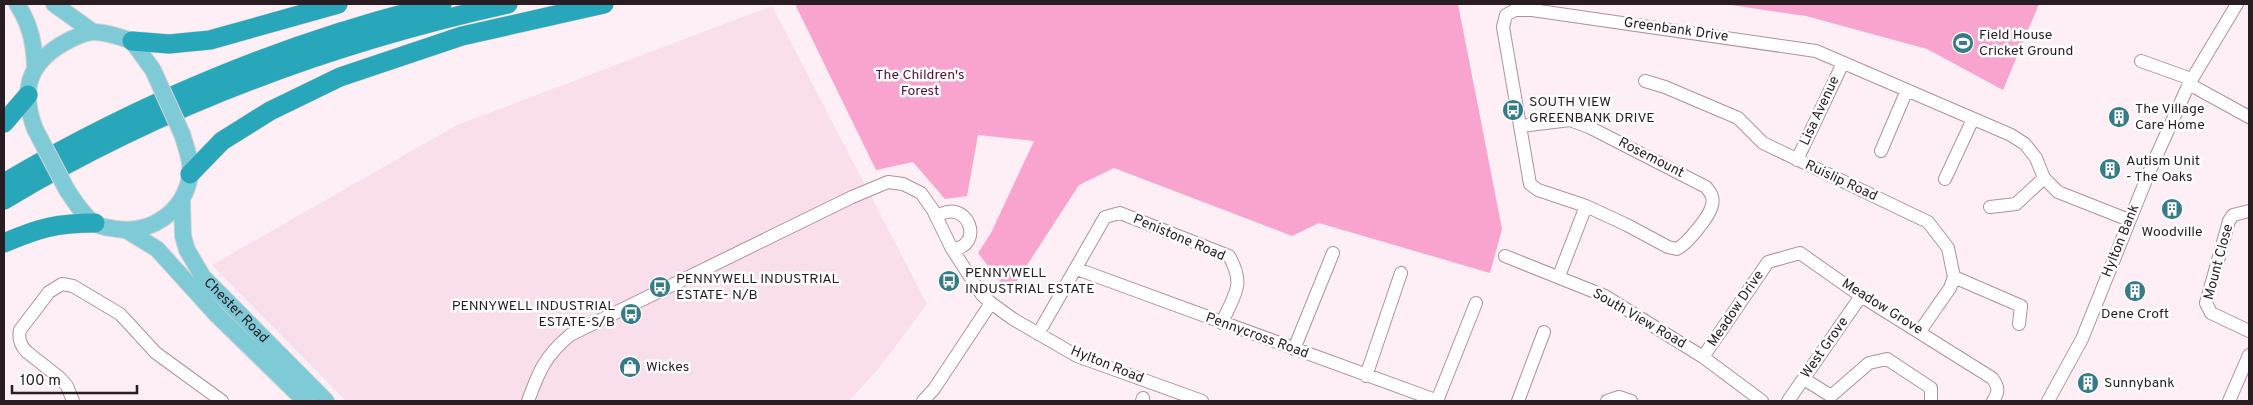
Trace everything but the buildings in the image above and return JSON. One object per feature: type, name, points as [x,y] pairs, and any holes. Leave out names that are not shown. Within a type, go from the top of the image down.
[{"type":"highway","points":[[132,41],[169,44],[210,40],[338,4]]},
{"type":"highway","points":[[4,182],[115,123],[228,74],[360,27],[442,4]]},
{"type":"highway","points":[[4,200],[121,136],[225,90],[315,56],[390,33],[508,4]]},
{"type":"highway","points":[[190,174],[222,141],[270,111],[340,77],[462,36],[604,4]]},
{"type":"highway","points":[[4,123],[28,94]]},
{"type":"highway","points":[[4,243],[36,229],[55,225],[95,224]]},
{"type":"main road","points":[[17,4],[27,20],[32,36],[35,66],[28,94],[29,112],[35,129],[79,209],[95,224],[126,230],[155,224],[182,200],[190,174],[187,149],[153,70],[132,41],[115,35],[93,32],[72,38],[48,52],[35,66]]},
{"type":"main road","points":[[54,4],[69,17],[93,32]]},
{"type":"main road","name":"Chester Road","points":[[182,200],[183,236],[187,250],[198,271],[326,401]]},
{"type":"main road","name":"Chester Road","points":[[126,230],[157,249],[216,314],[305,401]]},
{"type":"street","name":"Hylton Bank","points":[[2048,401],[2082,338],[2129,220],[2190,82],[2235,4]]},
{"type":"street","name":"Greenbank Drive","points":[[1677,249],[1668,248],[1627,225],[1586,206],[1538,190],[1530,184],[1503,27],[1506,15],[1515,10],[1532,10],[1816,51],[1973,119],[2025,144],[2036,158],[2044,178],[2058,192],[2129,220]]},
{"type":"street","points":[[2141,61],[2190,82],[2249,117]]},
{"type":"street","name":"Lisa Avenue","points":[[1798,160],[1843,63]]},
{"type":"street","name":"Ruislip Road","points":[[1645,81],[1665,87],[1738,118],[1763,143],[1928,222],[1948,248],[1954,277]]},
{"type":"street","points":[[1881,151],[1907,90]]},
{"type":"street","points":[[1944,179],[1973,119]]},
{"type":"street","name":"Rosemount","points":[[1521,126],[1570,120],[1589,127],[1706,187],[1711,194],[1712,208],[1689,241],[1677,249]]},
{"type":"street","points":[[1990,207],[2020,209],[2044,178]]},
{"type":"street","points":[[528,401],[541,366],[554,348],[570,335],[878,185],[888,182],[903,184],[921,193],[952,249],[990,304],[934,388],[923,401]]},
{"type":"street","points":[[1559,276],[1586,206]]},
{"type":"street","points":[[936,217],[947,211],[954,211],[961,214],[970,224],[971,231],[966,244],[961,249],[952,249]]},
{"type":"street","name":"Mount Close","points":[[2249,211],[2234,215],[2229,221],[2206,303],[2211,313],[2249,331]]},
{"type":"street","name":"Penistone Road","points":[[1038,334],[1077,269],[1105,217],[1120,213],[1229,256],[1238,272],[1239,282],[1222,323]]},
{"type":"street","points":[[1294,349],[1333,253]]},
{"type":"street","name":"Meadow Grove","points":[[1768,262],[1800,253],[1861,296],[1920,330],[1992,378],[1998,384],[1998,393],[1993,401]]},
{"type":"street","name":"South View Road","points":[[1505,256],[1605,296],[1703,357],[1762,401]]},
{"type":"street","name":"Meadow Drive","points":[[1703,357],[1768,262]]},
{"type":"street","name":"Pennycross Road","points":[[1077,269],[1438,401]]},
{"type":"street","points":[[1366,376],[1401,273]]},
{"type":"street","points":[[1920,330],[1950,288],[1954,277],[2021,306],[2019,324]]},
{"type":"street","points":[[73,401],[66,386],[21,346],[18,337],[20,330],[49,292],[62,284],[73,286],[120,314],[156,352],[222,401]]},
{"type":"street","name":"West Grove","points":[[1788,401],[1861,296]]},
{"type":"street","points":[[1438,401],[1476,303]]},
{"type":"street","name":"Hylton Road","points":[[990,304],[1078,356],[1202,401]]},
{"type":"street","points":[[1518,401],[1544,332]]},
{"type":"street","points":[[2229,401],[2249,355]]},
{"type":"street","points":[[1804,378],[1831,396],[1869,363],[1887,359],[1931,388],[1931,401]]},
{"type":"street","points":[[1607,401],[1619,397],[1631,401]]},
{"type":"shaded area","name":"PENNYWELL INDUSTRIAL ESTATE","points":[[772,6],[927,304],[880,367],[849,401],[346,401],[212,265],[457,125]]},
{"type":"green space","name":"The Children's Forest","points":[[795,4],[1458,4],[1502,229],[1490,273],[1319,223],[1292,236],[1114,168],[1079,185],[1009,293],[978,253],[991,233],[1034,141],[978,135],[967,196],[945,199],[913,162],[876,170]]},
{"type":"green space","name":"Field House Cricket Ground","points":[[1724,4],[2039,4],[2003,90],[1927,49],[1806,16]]},
{"type":"place","name":"Field House Cricket Ground","points":[[1963,43]]},
{"type":"place","name":"SOUTH VIEW GREENBANK DRIVE","points":[[1513,110]]},
{"type":"place","name":"The Village Care Home","points":[[2119,117]]},
{"type":"place","name":"Autism Unit - The Oaks","points":[[2110,169]]},
{"type":"place","name":"Woodville","points":[[2172,209]]},
{"type":"place","name":"PENNYWELL INDUSTRIAL ESTATE","points":[[949,281]]},
{"type":"place","name":"PENNYWELL INDUSTRIAL ESTATE- N/B","points":[[660,287]]},
{"type":"place","name":"Dene Croft","points":[[2135,291]]},
{"type":"place","name":"PENNYWELL INDUSTRIAL ESTATE-S/B","points":[[631,314]]},
{"type":"place","name":"Wickes","points":[[630,367]]},
{"type":"place","name":"Sunnybank","points":[[2088,383]]}]
